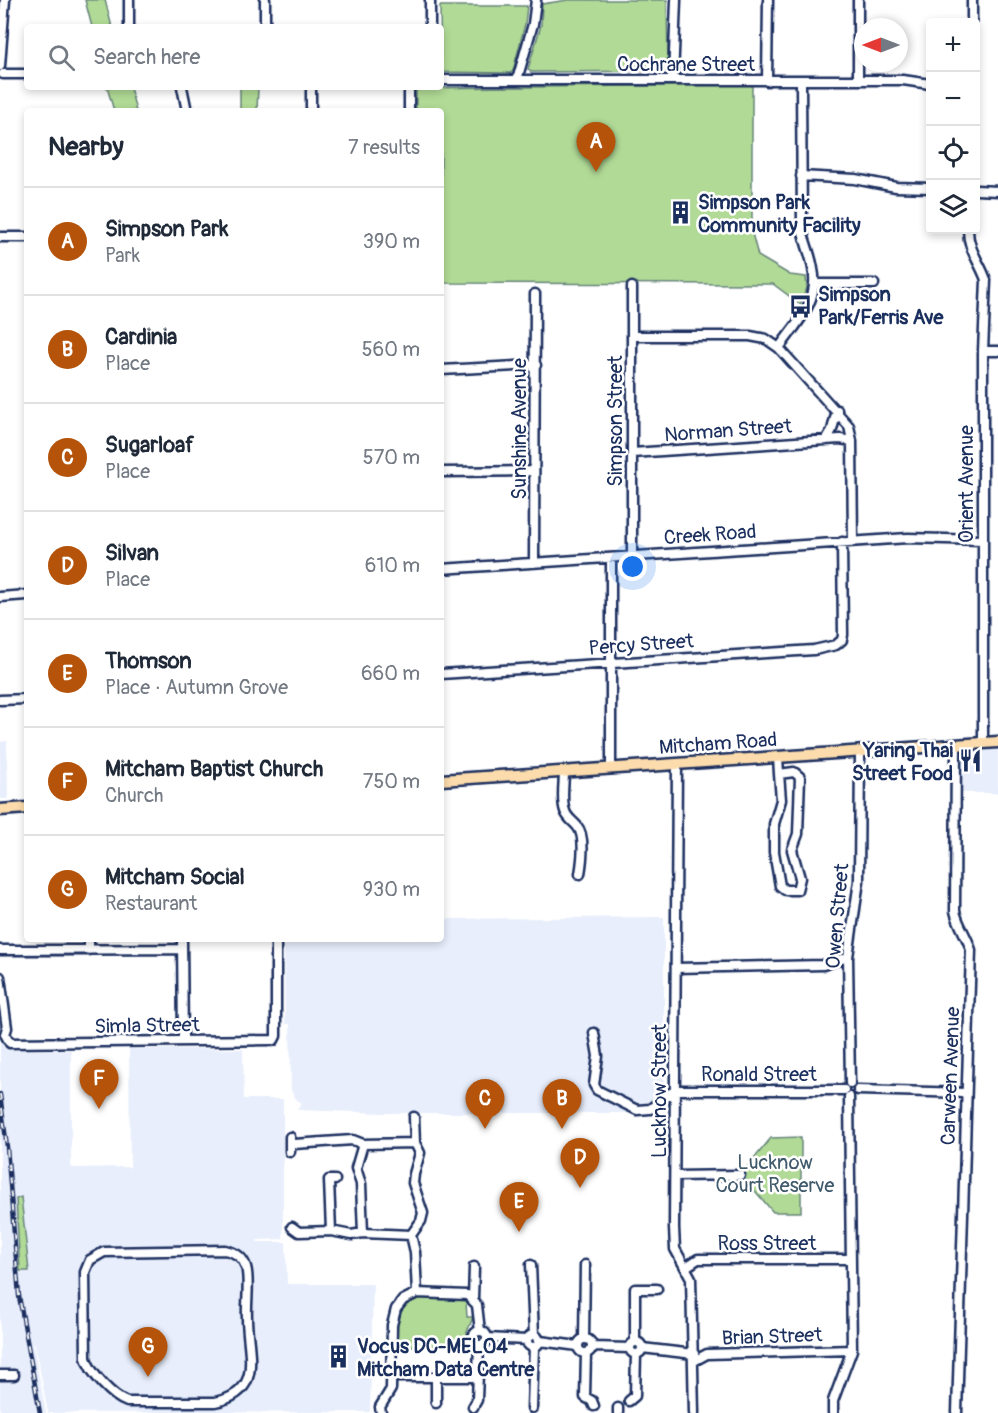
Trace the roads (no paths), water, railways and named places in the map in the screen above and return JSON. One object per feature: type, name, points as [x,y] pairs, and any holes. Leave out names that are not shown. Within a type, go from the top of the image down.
[{"type":"main road","name":"Mitcham Road","points":[[444,780],[998,742]]},
{"type":"main road","points":[[0,810],[24,808]]},
{"type":"street","points":[[5,0],[1,71],[24,74]]},
{"type":"street","points":[[129,0],[129,24]]},
{"type":"street","points":[[265,0],[265,24]]},
{"type":"street","points":[[430,0],[430,24]]},
{"type":"street","points":[[517,80],[533,24],[536,0]]},
{"type":"street","points":[[673,80],[676,0]]},
{"type":"street","points":[[767,81],[768,0]]},
{"type":"street","points":[[858,0],[858,80]]},
{"type":"street","points":[[972,0],[972,18]]},
{"type":"street","name":"Cochrane Street","points":[[444,80],[903,80],[926,83]]},
{"type":"street","points":[[779,348],[809,304],[814,295],[815,284],[813,267],[802,229],[801,81]]},
{"type":"street","points":[[183,90],[186,108]]},
{"type":"street","points":[[311,90],[311,108]]},
{"type":"street","points":[[408,108],[409,90]]},
{"type":"street","points":[[801,176],[855,179],[896,187],[926,188]]},
{"type":"street","points":[[980,190],[998,191]]},
{"type":"street","name":"Orient Avenue","points":[[968,234],[971,251],[986,280],[983,351],[983,743]]},
{"type":"street","points":[[0,237],[24,237]]},
{"type":"street","points":[[815,284],[874,284]]},
{"type":"street","name":"Simpson Street","points":[[632,287],[632,556]]},
{"type":"street","name":"Sunshine Avenue","points":[[534,563],[535,294]]},
{"type":"street","points":[[632,336],[750,336],[766,339],[779,348],[849,426],[852,441],[853,541]]},
{"type":"street","points":[[983,351],[998,351]]},
{"type":"street","points":[[444,370],[536,365]]},
{"type":"street","points":[[826,440],[832,430],[837,410]]},
{"type":"street","name":"Norman Street","points":[[632,453],[840,439],[852,441]]},
{"type":"street","points":[[444,472],[534,471]]},
{"type":"street","name":"Creek Road","points":[[444,569],[908,538],[982,540]]},
{"type":"street","name":"Percy Street","points":[[444,674],[814,650],[836,645],[842,640],[842,542]]},
{"type":"street","points":[[611,558],[611,769]]},
{"type":"street","points":[[0,597],[24,595]]},
{"type":"street","points":[[0,700],[24,699]]},
{"type":"street","name":"Carween Avenue","points":[[956,745],[955,911],[971,950],[957,1413]]},
{"type":"street","name":"Owen Street","points":[[833,1413],[833,1401],[852,1350],[848,957],[859,881],[860,752]]},
{"type":"street","points":[[778,757],[779,774],[781,800],[775,814],[774,852],[780,886],[791,891],[797,890],[799,885],[798,870],[792,850],[798,834],[800,777],[794,772],[779,774]]},
{"type":"street","name":"Lucknow Street","points":[[677,764],[675,1249],[691,1278],[694,1413]]},
{"type":"street","points":[[564,772],[564,811],[571,822],[579,828],[581,836],[580,874]]},
{"type":"street","points":[[89,942],[89,950]]},
{"type":"street","points":[[182,942],[183,1041]]},
{"type":"street","name":"Simla Street","points":[[20,1043],[274,1040],[276,1037],[276,942]]},
{"type":"street","points":[[0,950],[182,950]]},
{"type":"street","points":[[676,968],[823,965],[848,957]]},
{"type":"street","points":[[0,977],[7,1030],[5,1034],[9,1042],[20,1043]]},
{"type":"street","points":[[6,1020],[13,1039],[20,1043]]},
{"type":"street","points":[[594,1033],[598,1056],[593,1080],[597,1090],[637,1110],[650,1109],[675,1090]]},
{"type":"street","name":"Ronald Street","points":[[675,1090],[848,1090]]},
{"type":"street","points":[[848,1090],[854,1096],[858,1090],[966,1093]]},
{"type":"street","points":[[414,1117],[415,1143],[420,1153],[413,1183],[423,1213],[421,1221],[411,1235],[415,1252],[417,1293]]},
{"type":"street","points":[[294,1144],[345,1140],[363,1144],[415,1143]]},
{"type":"street","points":[[363,1144],[356,1168],[361,1184],[363,1233]]},
{"type":"street","points":[[675,1176],[740,1175]]},
{"type":"street","points":[[331,1231],[329,1180],[335,1180]]},
{"type":"street","points":[[292,1227],[298,1232],[331,1231],[351,1235],[363,1233],[411,1235]]},
{"type":"street","points":[[225,1250],[232,1251],[241,1258],[246,1271],[247,1330],[251,1359],[248,1376],[238,1391],[227,1398],[215,1402],[188,1402],[120,1400],[88,1365],[85,1272],[94,1256],[115,1251],[225,1250]]},
{"type":"street","name":"Ross Street","points":[[686,1267],[698,1259],[851,1259]]},
{"type":"street","points":[[531,1265],[534,1341],[532,1408]]},
{"type":"street","points":[[585,1265],[581,1352],[636,1348],[694,1358]]},
{"type":"street","points":[[472,1299],[474,1268]]},
{"type":"street","points":[[629,1401],[634,1396],[635,1289],[657,1289]]},
{"type":"street","points":[[380,1410],[391,1389],[393,1377],[393,1316],[403,1300],[417,1293],[461,1293],[477,1305],[480,1331]]},
{"type":"street","points":[[480,1331],[485,1333],[487,1338]]},
{"type":"street","points":[[479,1345],[474,1343],[473,1338],[475,1333],[480,1331]]},
{"type":"street","points":[[487,1338],[581,1342]]},
{"type":"street","points":[[479,1345],[487,1338]]},
{"type":"street","points":[[473,1407],[477,1400],[479,1345]]},
{"type":"street","points":[[589,1350],[585,1397],[592,1401],[594,1406]]},
{"type":"street","name":"Brian Street","points":[[694,1358],[707,1354],[852,1350]]},
{"type":"street","points":[[0,1376],[14,1375]]},
{"type":"street","points":[[393,1377],[477,1377]]},
{"type":"street","points":[[436,1377],[436,1403]]},
{"type":"street","points":[[188,1402],[189,1413]]},
{"type":"railway","points":[[0,1094],[7,1147],[19,1296],[40,1413]]},
{"type":"place","name":"Simpson Park","points":[[596,172]]},
{"type":"place","name":"Simpson Park Community Facility","points":[[680,213]]},
{"type":"place","name":"Simpson Park/Ferris Ave","points":[[800,306]]},
{"type":"place","name":"Yaring Thai Street Food","points":[[971,761]]},
{"type":"place","name":"Mitcham Baptist Church","points":[[99,1109]]},
{"type":"place","name":"Sugarloaf","points":[[485,1129]]},
{"type":"place","name":"Cardinia","points":[[562,1129]]},
{"type":"place","name":"Silvan","points":[[580,1188]]},
{"type":"place","name":"Thomson","points":[[519,1232]]},
{"type":"place","name":"Vocus DC-MEL04 Mitcham Data Centre","points":[[339,1357]]},
{"type":"place","name":"Mitcham Social","points":[[148,1377]]},
{"type":"park label","name":"Lucknow Court Reserve","points":[[775,1174]]}]
